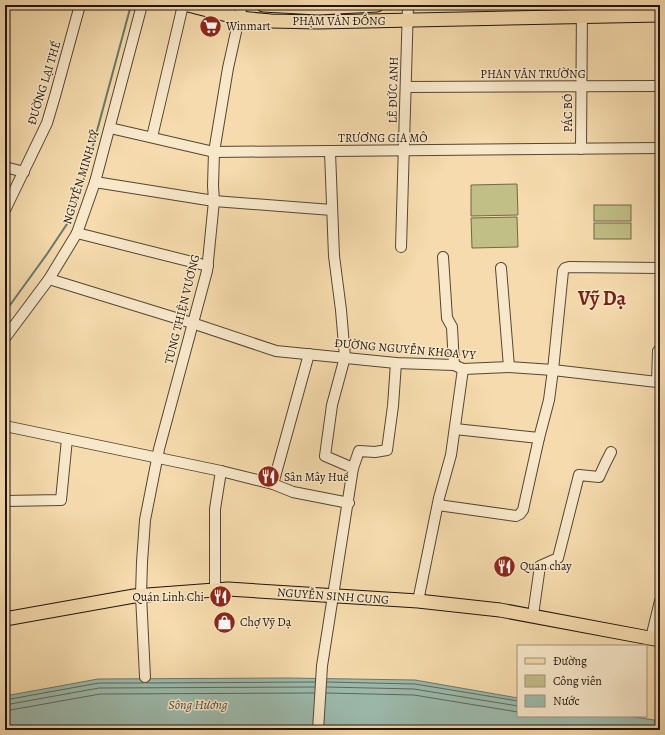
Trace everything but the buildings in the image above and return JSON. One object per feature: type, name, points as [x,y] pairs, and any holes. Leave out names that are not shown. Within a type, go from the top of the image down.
[{"type":"main road","name":"PHẠM VĂN ĐỒNG","points":[[188,5],[239,18],[271,21],[318,22],[408,20],[582,11],[660,15]]},
{"type":"main road","name":"PHẠM VĂN ĐỒNG","points":[[263,5],[377,5]]},
{"type":"main road","name":"NGUYỄN SINH CUNG","points":[[5,619],[141,595],[228,588],[418,601],[500,610],[655,639]]},
{"type":"street","name":"ĐƯỜNG LẠI THẾ","points":[[5,210],[47,123],[56,96],[80,5]]},
{"type":"street","name":"NGUYỄN MINH VỸ","points":[[5,338],[49,279],[77,233],[95,182],[128,53],[142,5]]},
{"type":"street","points":[[152,137],[183,5]]},
{"type":"street","name":"TÙNG THIỆN VƯƠNG","points":[[145,677],[141,595],[145,520],[157,458],[208,266],[214,201],[214,152],[228,68],[242,5]]},
{"type":"street","name":"LÊ ĐỨC ANH","points":[[401,247],[408,5]]},
{"type":"street","name":"PÁC BÓ","points":[[581,149],[582,11]]},
{"type":"street","name":"PHAN VĂN TRƯỜNG","points":[[406,87],[660,86]]},
{"type":"street","name":"TRƯƠNG GIA MÔ","points":[[110,128],[214,152],[660,148]]},
{"type":"street","points":[[330,152],[334,256],[345,357],[332,405],[325,456],[353,468]]},
{"type":"street","points":[[5,167],[24,172]]},
{"type":"street","points":[[95,182],[214,201],[332,210]]},
{"type":"street","points":[[77,233],[208,266]]},
{"type":"street","points":[[418,601],[444,476],[451,455],[455,429],[458,367],[452,327],[447,318],[442,258]]},
{"type":"street","points":[[501,268],[509,367]]},
{"type":"street","points":[[438,505],[516,516],[523,510],[549,400],[563,274],[565,268],[660,268]]},
{"type":"street","name":"ĐƯỜNG NGUYỄN KHOA VY","points":[[49,279],[276,350],[309,354],[396,363],[458,367],[509,367],[553,370],[657,382],[658,351],[660,351]]},
{"type":"street","points":[[273,484],[309,354]]},
{"type":"street","points":[[318,730],[322,666],[353,468],[359,451],[375,452],[387,450],[393,406],[396,363]]},
{"type":"street","points":[[5,426],[221,471],[273,484],[293,492],[348,503]]},
{"type":"street","points":[[455,429],[539,438]]},
{"type":"street","points":[[5,501],[61,500],[67,439]]},
{"type":"street","points":[[532,615],[540,566],[558,558],[580,475],[599,477],[611,452]]},
{"type":"street","points":[[215,589],[215,509],[221,471]]},
{"type":"street","points":[[655,639],[660,601]]},
{"type":"green space","points":[[517,184],[518,215],[471,216],[471,185]]},
{"type":"green space","points":[[594,205],[631,205],[631,221],[594,221]]},
{"type":"green space","points":[[517,217],[518,247],[472,248],[471,218]]},
{"type":"green space","points":[[594,223],[631,223],[631,239],[594,239]]},
{"type":"water","name":"Sông Hương","points":[[289,678],[415,680],[517,698],[517,717],[635,717],[660,721],[660,730],[5,730],[5,696],[98,679]]},
{"type":"waterway","points":[[5,312],[67,224],[81,190],[131,5]]},
{"type":"place","name":"Winmart","points":[[210,26]]},
{"type":"place","name":"Sân Mây Huế","points":[[268,477]]},
{"type":"place","name":"Quan chay","points":[[504,566]]},
{"type":"place","name":"Quán Linh Chi","points":[[220,597]]},
{"type":"place","name":"Chợ Vỹ Dạ","points":[[224,622]]},
{"type":"district","name":"Vỹ Dạ","points":[[602,298]]}]
